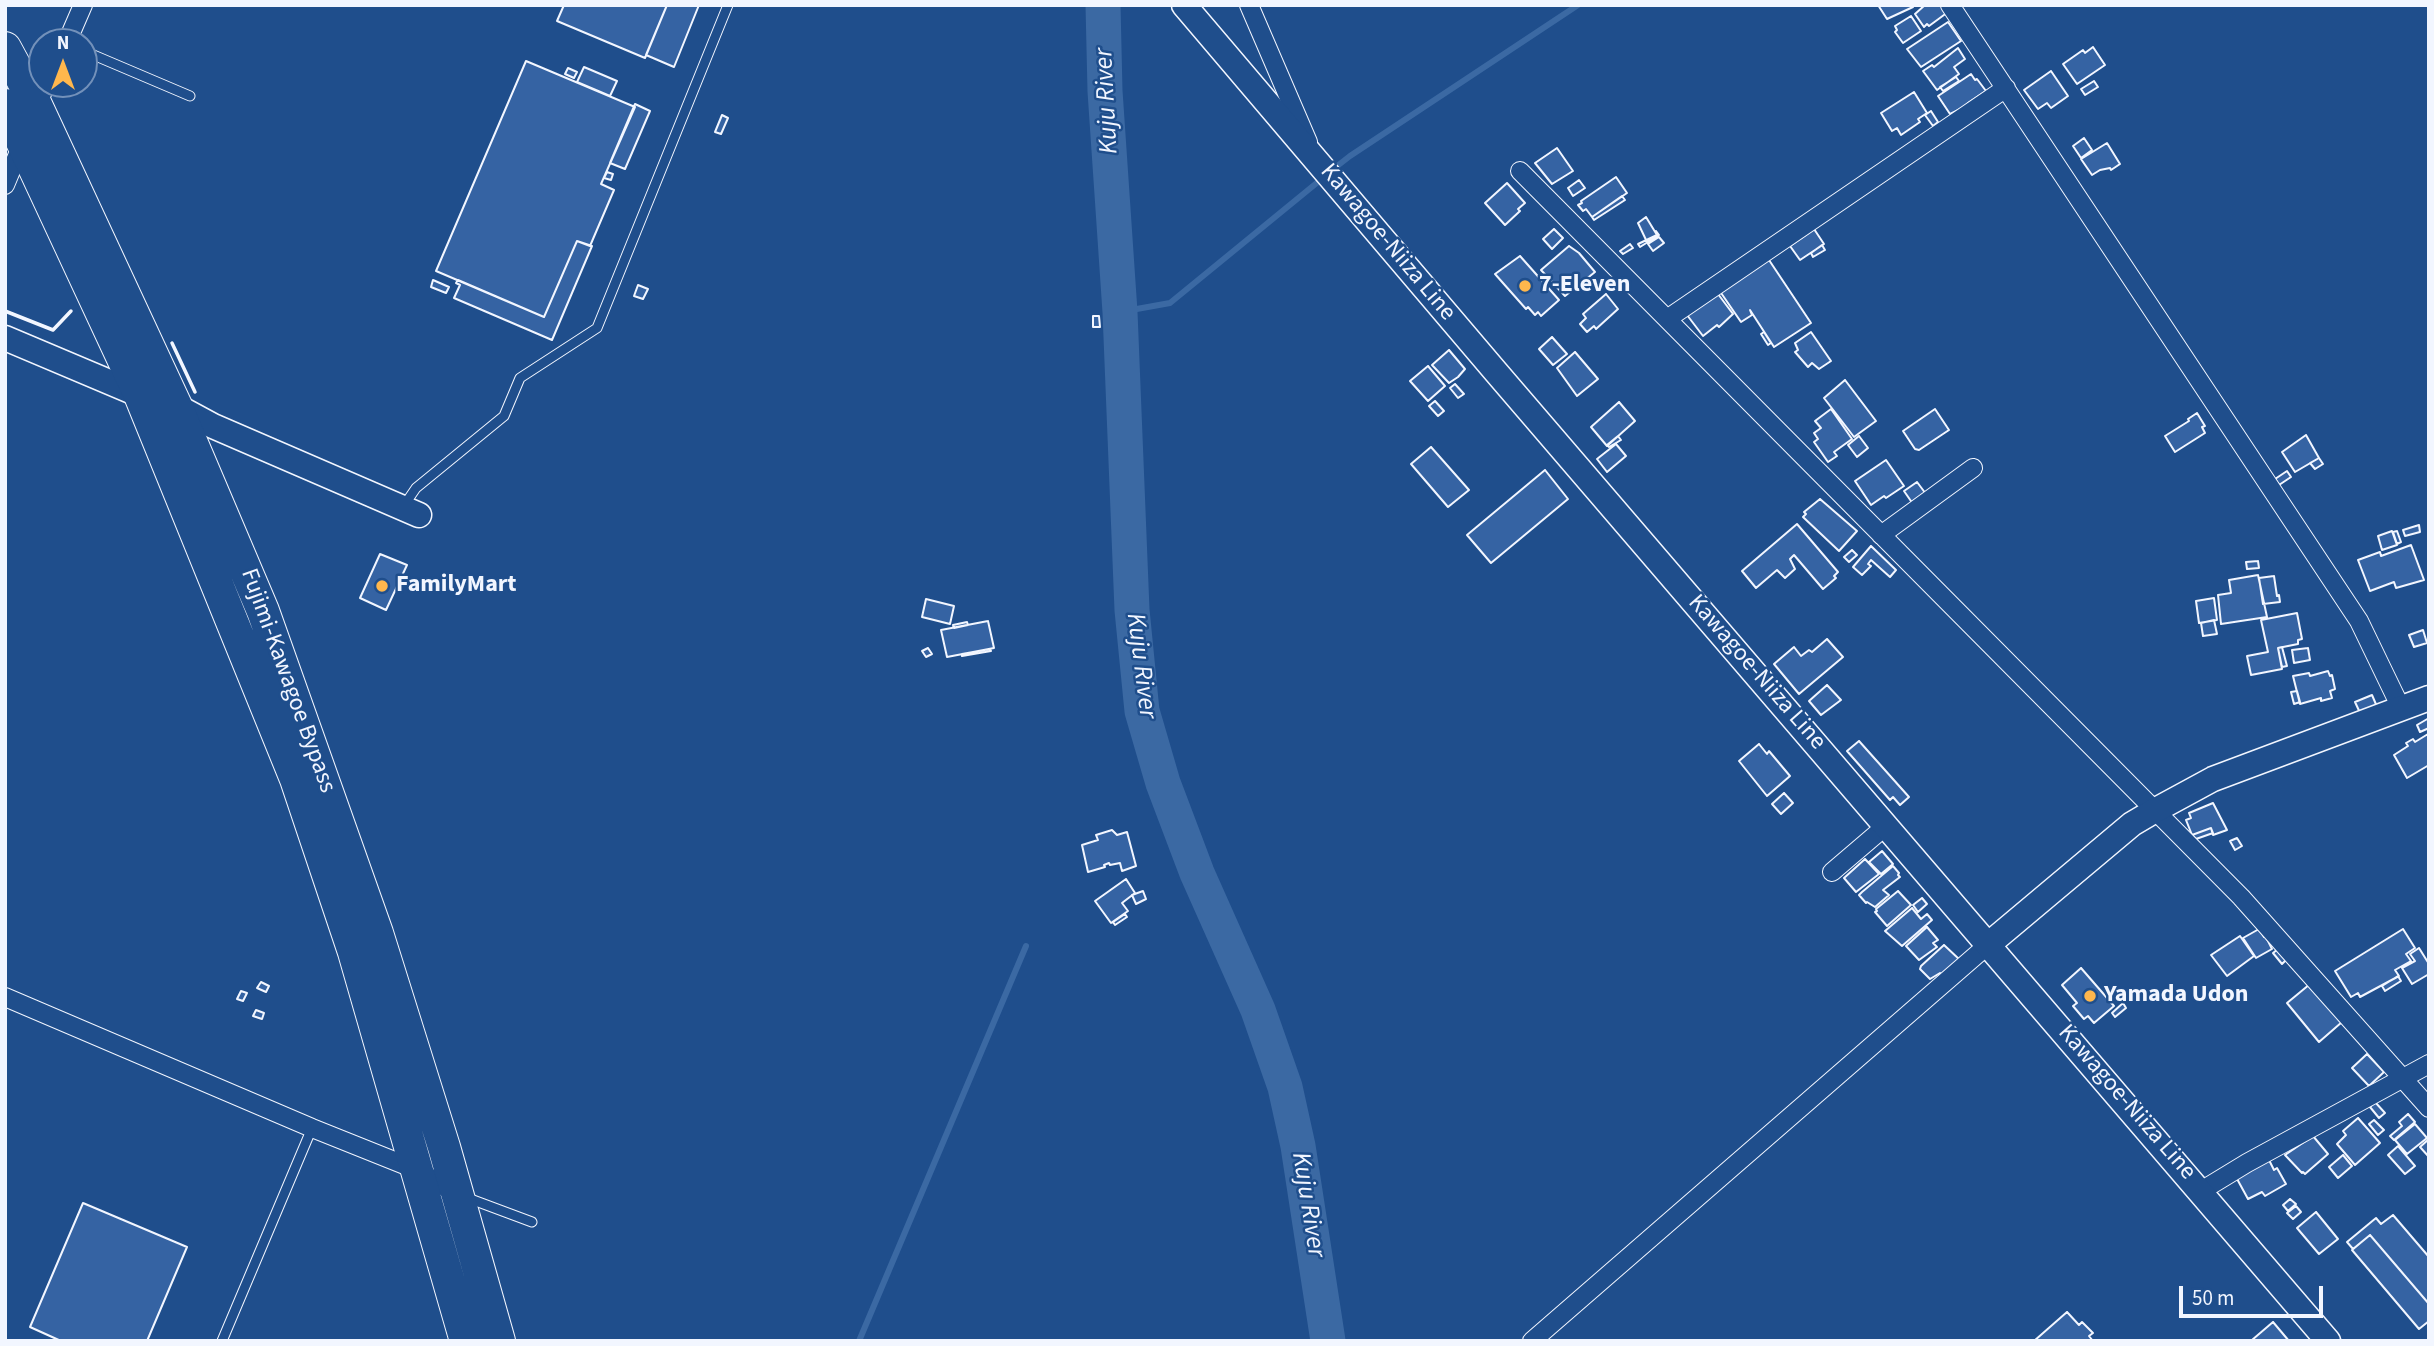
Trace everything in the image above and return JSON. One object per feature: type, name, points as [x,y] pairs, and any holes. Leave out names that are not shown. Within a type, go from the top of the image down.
[{"type":"highway","name":"Fujimi-Kawagoe Bypass","points":[[5,48],[28,78]]},
{"type":"highway","name":"Fujimi-Kawagoe Bypass","points":[[42,98],[263,611],[377,933],[458,1195],[499,1341]]},
{"type":"highway","name":"Fujimi-Kawagoe Bypass","points":[[5,106],[140,395],[254,672],[305,805],[354,952],[466,1341]]},
{"type":"main road","name":"Kawagoe-Niiza Line","points":[[1185,5],[2329,1341]]},
{"type":"main road","points":[[5,338],[140,395],[176,406],[213,426],[411,511]]},
{"type":"main road","points":[[1989,944],[2132,824],[2154,811],[2213,779],[2429,698]]},
{"type":"street","points":[[73,28],[83,5]]},
{"type":"street","points":[[1249,5],[1315,158]]},
{"type":"street","points":[[1950,5],[2360,621],[2401,709]]},
{"type":"street","points":[[1667,319],[2006,88]]},
{"type":"street","points":[[5,185],[40,98]]},
{"type":"street","points":[[1520,171],[2241,897],[2429,1108]]},
{"type":"street","points":[[1881,535],[1973,468]]},
{"type":"street","points":[[1832,872],[1886,825]]},
{"type":"street","points":[[1532,1341],[1989,944]]},
{"type":"street","points":[[5,998],[417,1170],[458,1195]]},
{"type":"street","points":[[2201,1191],[2429,1064]]},
{"type":"lane","points":[[411,511],[416,488],[504,416],[520,378],[597,328],[728,5]]},
{"type":"lane","points":[[98,57],[190,96]]},
{"type":"lane","points":[[222,1341],[312,1128]]},
{"type":"lane","points":[[458,1195],[532,1222]]},
{"type":"building","points":[[564,5],[667,5],[645,58],[557,21]]},
{"type":"building","points":[[667,5],[699,5],[674,67],[646,55]]},
{"type":"building","points":[[1878,5],[1912,5],[1913,7],[1887,19]]},
{"type":"building","points":[[1925,5],[1942,5],[1948,12],[1929,26],[1927,24],[1924,27],[1915,14]]},
{"type":"building","points":[[1911,16],[1921,31],[1903,43],[1895,32],[1895,26]]},
{"type":"building","points":[[1948,22],[1961,41],[1921,67],[1907,49]]},
{"type":"building","points":[[2093,47],[2105,65],[2077,84],[2063,64],[2083,50],[2085,53]]},
{"type":"building","points":[[1958,48],[1965,59],[1954,67],[1959,74],[1937,90],[1923,71],[1932,65],[1934,67]]},
{"type":"building","points":[[526,61],[635,107],[601,184],[614,190],[590,246],[577,241],[544,317],[436,271]]},
{"type":"building","points":[[584,67],[617,81],[610,96],[577,82]]},
{"type":"building","points":[[568,68],[577,72],[574,78],[565,74]]},
{"type":"building","points":[[2051,71],[2068,96],[2051,108],[2047,103],[2038,109],[2024,90]]},
{"type":"building","points":[[1971,74],[1986,91],[1968,103],[1969,105],[1950,114],[1938,96]]},
{"type":"building","points":[[1956,77],[1959,81],[1943,91],[1940,87]]},
{"type":"building","points":[[2094,81],[2098,87],[2085,95],[2081,89]]},
{"type":"building","points":[[1914,92],[1927,113],[1918,119],[1920,122],[1901,135],[1897,128],[1892,131],[1881,113]]},
{"type":"building","points":[[635,104],[650,111],[625,169],[610,163]]},
{"type":"building","points":[[1931,111],[1938,122],[1933,126],[1925,115]]},
{"type":"building","points":[[722,115],[728,118],[721,134],[715,132]]},
{"type":"building","points":[[2084,138],[2092,150],[2081,158],[2073,146]]},
{"type":"building","points":[[2107,143],[2120,164],[2111,170],[2100,170],[2092,175],[2081,159]]},
{"type":"building","points":[[1557,148],[1573,171],[1552,184],[1535,163]]},
{"type":"building","points":[[607,172],[613,174],[611,180],[604,178]]},
{"type":"building","points":[[1616,177],[1627,193],[1592,217],[1586,209],[1583,211],[1578,205],[1581,201]]},
{"type":"building","points":[[1579,180],[1585,188],[1573,196],[1568,188]]},
{"type":"building","points":[[1507,183],[1525,203],[1505,225],[1485,203]]},
{"type":"building","points":[[1622,196],[1625,200],[1594,220],[1592,217]]},
{"type":"building","points":[[1646,217],[1657,235],[1647,242],[1638,223]]},
{"type":"building","points":[[1554,229],[1563,238],[1552,249],[1543,239]]},
{"type":"building","points":[[1814,229],[1824,244],[1800,260],[1790,246]]},
{"type":"building","points":[[1656,231],[1659,235],[1640,247],[1638,244],[1657,235]]},
{"type":"building","points":[[1659,237],[1664,243],[1653,251],[1648,244]]},
{"type":"building","points":[[577,241],[592,246],[552,340],[454,298],[460,285],[456,283],[458,280],[544,317]]},
{"type":"building","points":[[1630,244],[1633,248],[1623,254],[1620,251]]},
{"type":"building","points":[[1822,245],[1825,250],[1813,257],[1811,253]]},
{"type":"building","points":[[1569,246],[1579,253],[1595,272],[1565,296],[1541,270]]},
{"type":"building","points":[[1520,256],[1559,300],[1541,316],[1538,312],[1535,315],[1528,307],[1526,309],[1495,274]]},
{"type":"building","points":[[1767,257],[1811,323],[1774,347],[1750,310],[1752,315],[1741,322],[1719,290]]},
{"type":"building","points":[[433,280],[449,287],[446,293],[431,287]]},
{"type":"building","points":[[638,285],[648,289],[643,299],[634,296]]},
{"type":"building","points":[[1606,294],[1618,309],[1596,329],[1594,326],[1587,332],[1580,324],[1586,318],[1583,314]]},
{"type":"building","points":[[1718,294],[1733,314],[1719,327],[1717,325],[1703,336],[1687,315]]},
{"type":"building","points":[[1093,316],[1099,316],[1100,327],[1093,327]]},
{"type":"building","points":[[1764,332],[1771,343],[1768,345],[1761,334]]},
{"type":"building","points":[[1811,332],[1831,361],[1819,369],[1812,363],[1808,367],[1795,352],[1798,350],[1795,343]]},
{"type":"building","points":[[1552,337],[1567,354],[1553,365],[1539,349]]},
{"type":"building","points":[[1449,350],[1465,369],[1449,383],[1432,365]]},
{"type":"building","points":[[1575,352],[1598,379],[1577,396],[1557,368]]},
{"type":"building","points":[[1428,366],[1445,386],[1428,401],[1410,381]]},
{"type":"building","points":[[1845,380],[1876,421],[1854,437],[1824,398]]},
{"type":"building","points":[[1455,384],[1464,394],[1458,398],[1450,388]]},
{"type":"building","points":[[1435,401],[1444,411],[1438,416],[1429,406]]},
{"type":"building","points":[[1619,402],[1635,421],[1607,446],[1591,427]]},
{"type":"building","points":[[1831,409],[1852,439],[1834,452],[1837,456],[1828,462],[1814,442],[1818,439],[1814,433],[1821,428],[1815,421]]},
{"type":"building","points":[[1935,409],[1949,430],[1919,450],[1915,449],[1903,431]]},
{"type":"building","points":[[2197,413],[2205,426],[2202,427],[2205,433],[2175,452],[2165,436]]},
{"type":"building","points":[[2306,435],[2319,458],[2295,472],[2282,452]]},
{"type":"building","points":[[1618,436],[1621,440],[1609,447],[1607,445]]},
{"type":"building","points":[[1859,436],[1868,448],[1857,457],[1848,445]]},
{"type":"building","points":[[1616,444],[1626,456],[1607,472],[1597,459]]},
{"type":"building","points":[[1431,447],[1469,490],[1448,507],[1411,464]]},
{"type":"building","points":[[2319,458],[2323,464],[2315,469],[2310,463]]},
{"type":"building","points":[[1886,460],[1904,486],[1871,505],[1855,481]]},
{"type":"building","points":[[1545,470],[1568,499],[1491,563],[1467,535]]},
{"type":"building","points":[[2287,471],[2291,477],[2279,485],[2275,479]]},
{"type":"building","points":[[1917,482],[1926,494],[1913,504],[1904,491]]},
{"type":"building","points":[[1820,499],[1857,531],[1839,551],[1803,517],[1806,514],[1804,512]]},
{"type":"building","points":[[1797,524],[1838,572],[1834,576],[1836,578],[1823,589],[1794,555],[1790,559],[1795,569],[1785,578],[1777,570],[1756,588],[1742,571]]},
{"type":"building","points":[[2419,525],[2420,532],[2405,536],[2403,530]]},
{"type":"building","points":[[2392,531],[2397,545],[2382,550],[2378,536]]},
{"type":"building","points":[[2397,531],[2401,542],[2397,544],[2393,532]]},
{"type":"building","points":[[2411,545],[2424,580],[2396,588],[2394,582],[2370,591],[2358,560],[2380,552],[2381,556]]},
{"type":"building","points":[[1871,546],[1896,570],[1890,577],[1871,560],[1868,564],[1871,566],[1862,575],[1853,567]]},
{"type":"building","points":[[1852,550],[1857,555],[1849,562],[1844,557]]},
{"type":"building","points":[[380,554],[407,565],[386,610],[360,598]]},
{"type":"building","points":[[2258,561],[2259,568],[2247,569],[2246,562]]},
{"type":"building","points":[[2258,575],[2267,617],[2221,624],[2218,595],[2231,593],[2229,580]]},
{"type":"building","points":[[2274,576],[2280,602],[2263,604],[2259,578]]},
{"type":"building","points":[[2214,598],[2217,620],[2199,623],[2196,601]]},
{"type":"building","points":[[926,599],[954,606],[950,624],[922,617]]},
{"type":"building","points":[[2297,613],[2302,639],[2298,640],[2298,644],[2278,648],[2282,669],[2251,675],[2247,656],[2268,652],[2261,620]]},
{"type":"building","points":[[2214,620],[2217,634],[2203,636],[2201,623]]},
{"type":"building","points":[[988,621],[994,648],[947,657],[941,630]]},
{"type":"building","points":[[967,622],[968,625],[954,628],[953,625]]},
{"type":"building","points":[[2423,630],[2427,643],[2414,647],[2409,635]]},
{"type":"building","points":[[1827,639],[1843,657],[1799,694],[1774,664],[1794,647],[1801,656],[1809,650],[1812,652]]},
{"type":"building","points":[[2282,647],[2287,666],[2282,667],[2278,648]]},
{"type":"building","points":[[928,648],[932,654],[926,657],[922,651]]},
{"type":"building","points":[[2308,648],[2310,660],[2294,663],[2292,650]]},
{"type":"building","points":[[991,651],[962,656],[962,654]]},
{"type":"building","points":[[2328,671],[2330,676],[2332,675],[2335,689],[2330,691],[2332,698],[2300,704],[2293,676],[2309,673],[2310,676]]},
{"type":"building","points":[[1827,685],[1841,700],[1821,715],[1809,701]]},
{"type":"building","points":[[2297,691],[2300,702],[2294,704],[2291,692]]},
{"type":"building","points":[[2372,695],[2378,709],[2361,715],[2355,702]]},
{"type":"building","points":[[2429,718],[2429,728],[2420,732],[2417,725]]},
{"type":"building","points":[[2428,734],[2429,765],[2407,778],[2394,755],[2408,746],[2406,743],[2413,739],[2415,742]]},
{"type":"building","points":[[1859,741],[1909,797],[1900,805],[1893,797],[1890,800],[1847,751]]},
{"type":"building","points":[[1759,744],[1767,754],[1769,751],[1790,776],[1767,796],[1739,761]]},
{"type":"building","points":[[1784,793],[1793,803],[1781,814],[1772,804]]},
{"type":"building","points":[[2213,803],[2227,830],[2213,835],[2211,828],[2192,835],[2186,820],[2191,818],[2189,813]]},
{"type":"building","points":[[2211,828],[2213,833],[2196,839],[2192,835]]},
{"type":"building","points":[[1112,830],[1117,835],[1127,832],[1136,866],[1122,871],[1120,863],[1109,863],[1104,865],[1105,867],[1088,872],[1082,845],[1098,840],[1096,835]]},
{"type":"building","points":[[2237,838],[2242,846],[2235,850],[2230,841]]},
{"type":"building","points":[[1882,851],[1893,864],[1881,874],[1869,862]]},
{"type":"building","points":[[1865,859],[1879,874],[1856,892],[1844,878]]},
{"type":"building","points":[[1893,866],[1900,877],[1883,890],[1889,895],[1875,907],[1866,903],[1859,895]]},
{"type":"building","points":[[1126,879],[1135,893],[1122,903],[1128,911],[1111,923],[1095,901]]},
{"type":"building","points":[[1143,891],[1146,899],[1136,904],[1132,895]]},
{"type":"building","points":[[1898,891],[1911,905],[1887,926],[1875,912]]},
{"type":"building","points":[[1922,898],[1927,904],[1918,912],[1913,905]]},
{"type":"building","points":[[1912,908],[1921,919],[1927,914],[1932,920],[1902,946],[1885,931]]},
{"type":"building","points":[[1125,914],[1127,917],[1115,925],[1113,922]]},
{"type":"building","points":[[1927,927],[1938,940],[1933,943],[1937,947],[1919,960],[1906,946]]},
{"type":"building","points":[[2259,929],[2272,949],[2256,958],[2243,938]]},
{"type":"building","points":[[2403,929],[2415,948],[2406,954],[2411,961],[2395,970],[2399,976],[2360,997],[2358,993],[2351,997],[2335,971]]},
{"type":"building","points":[[2240,936],[2254,956],[2227,976],[2211,955]]},
{"type":"building","points":[[1944,945],[1960,960],[1942,975],[1940,973],[1930,979],[1920,969],[1921,966]]},
{"type":"building","points":[[2419,948],[2429,964],[2429,974],[2412,984],[2402,968],[2415,961],[2410,954]]},
{"type":"building","points":[[2278,949],[2287,959],[2282,964],[2273,953]]},
{"type":"building","points":[[2081,968],[2114,1006],[2094,1023],[2088,1016],[2084,1019],[2073,1006],[2077,1003],[2062,985]]},
{"type":"building","points":[[2398,976],[2401,981],[2385,991],[2382,986]]},
{"type":"building","points":[[261,982],[269,986],[266,992],[257,988]]},
{"type":"building","points":[[2310,984],[2342,1022],[2319,1042],[2287,1003]]},
{"type":"building","points":[[241,991],[247,993],[243,1001],[237,999]]},
{"type":"building","points":[[2123,1003],[2126,1008],[2115,1017],[2112,1013]]},
{"type":"building","points":[[256,1010],[264,1013],[262,1019],[253,1016]]},
{"type":"building","points":[[2367,1054],[2384,1072],[2369,1086],[2352,1068]]},
{"type":"building","points":[[2375,1102],[2385,1113],[2379,1118],[2370,1107]]},
{"type":"building","points":[[2408,1114],[2415,1122],[2394,1140],[2390,1136],[2402,1126],[2399,1122]]},
{"type":"building","points":[[2358,1118],[2380,1143],[2355,1165],[2337,1144],[2346,1135],[2343,1131]]},
{"type":"building","points":[[2374,1120],[2384,1130],[2378,1135],[2369,1124]]},
{"type":"building","points":[[2415,1124],[2427,1138],[2407,1154],[2395,1140]]},
{"type":"building","points":[[2313,1136],[2328,1154],[2305,1174],[2285,1155]]},
{"type":"building","points":[[2429,1139],[2429,1157],[2420,1147]]},
{"type":"building","points":[[2398,1146],[2415,1166],[2405,1174],[2388,1155]]},
{"type":"building","points":[[2343,1155],[2352,1166],[2338,1178],[2329,1167]]},
{"type":"building","points":[[2269,1160],[2286,1184],[2265,1196],[2262,1192],[2248,1199],[2236,1177]]},
{"type":"building","points":[[2290,1199],[2296,1204],[2288,1211],[2283,1205]]},
{"type":"building","points":[[83,1203],[187,1247],[147,1341],[61,1341],[30,1327]]},
{"type":"building","points":[[2296,1206],[2301,1212],[2293,1219],[2287,1213]]},
{"type":"building","points":[[2316,1212],[2338,1239],[2319,1254],[2297,1228]]},
{"type":"building","points":[[2393,1215],[2429,1257],[2429,1304],[2370,1235],[2353,1249],[2347,1242],[2376,1218],[2381,1224]]},
{"type":"building","points":[[2370,1235],[2429,1304],[2429,1321],[2419,1329],[2352,1250]]},
{"type":"building","points":[[2067,1312],[2079,1325],[2082,1322],[2093,1333],[2089,1336],[2093,1341],[2034,1341]]},
{"type":"building","points":[[2273,1322],[2289,1341],[2252,1340]]},
{"type":"waterway","name":"Kuju River","points":[[1103,5],[1105,91],[1120,312],[1132,610],[1142,711],[1163,783],[1197,873],[1258,1010],[1285,1087],[1298,1146],[1328,1341]]},
{"type":"waterway","points":[[1332,170],[1578,5]]},
{"type":"waterway","points":[[1120,312],[1170,303],[1324,177]]},
{"type":"waterway","points":[[859,1341],[1026,946]]},
{"type":"wall","points":[[5,311],[53,330],[71,311]]},
{"type":"wall","points":[[172,343],[195,392]]},
{"type":"place","name":"7-Eleven","points":[[1525,286]]},
{"type":"place","name":"FamilyMart","points":[[382,586]]},
{"type":"place","name":"Yamada Udon","points":[[2090,996]]}]
